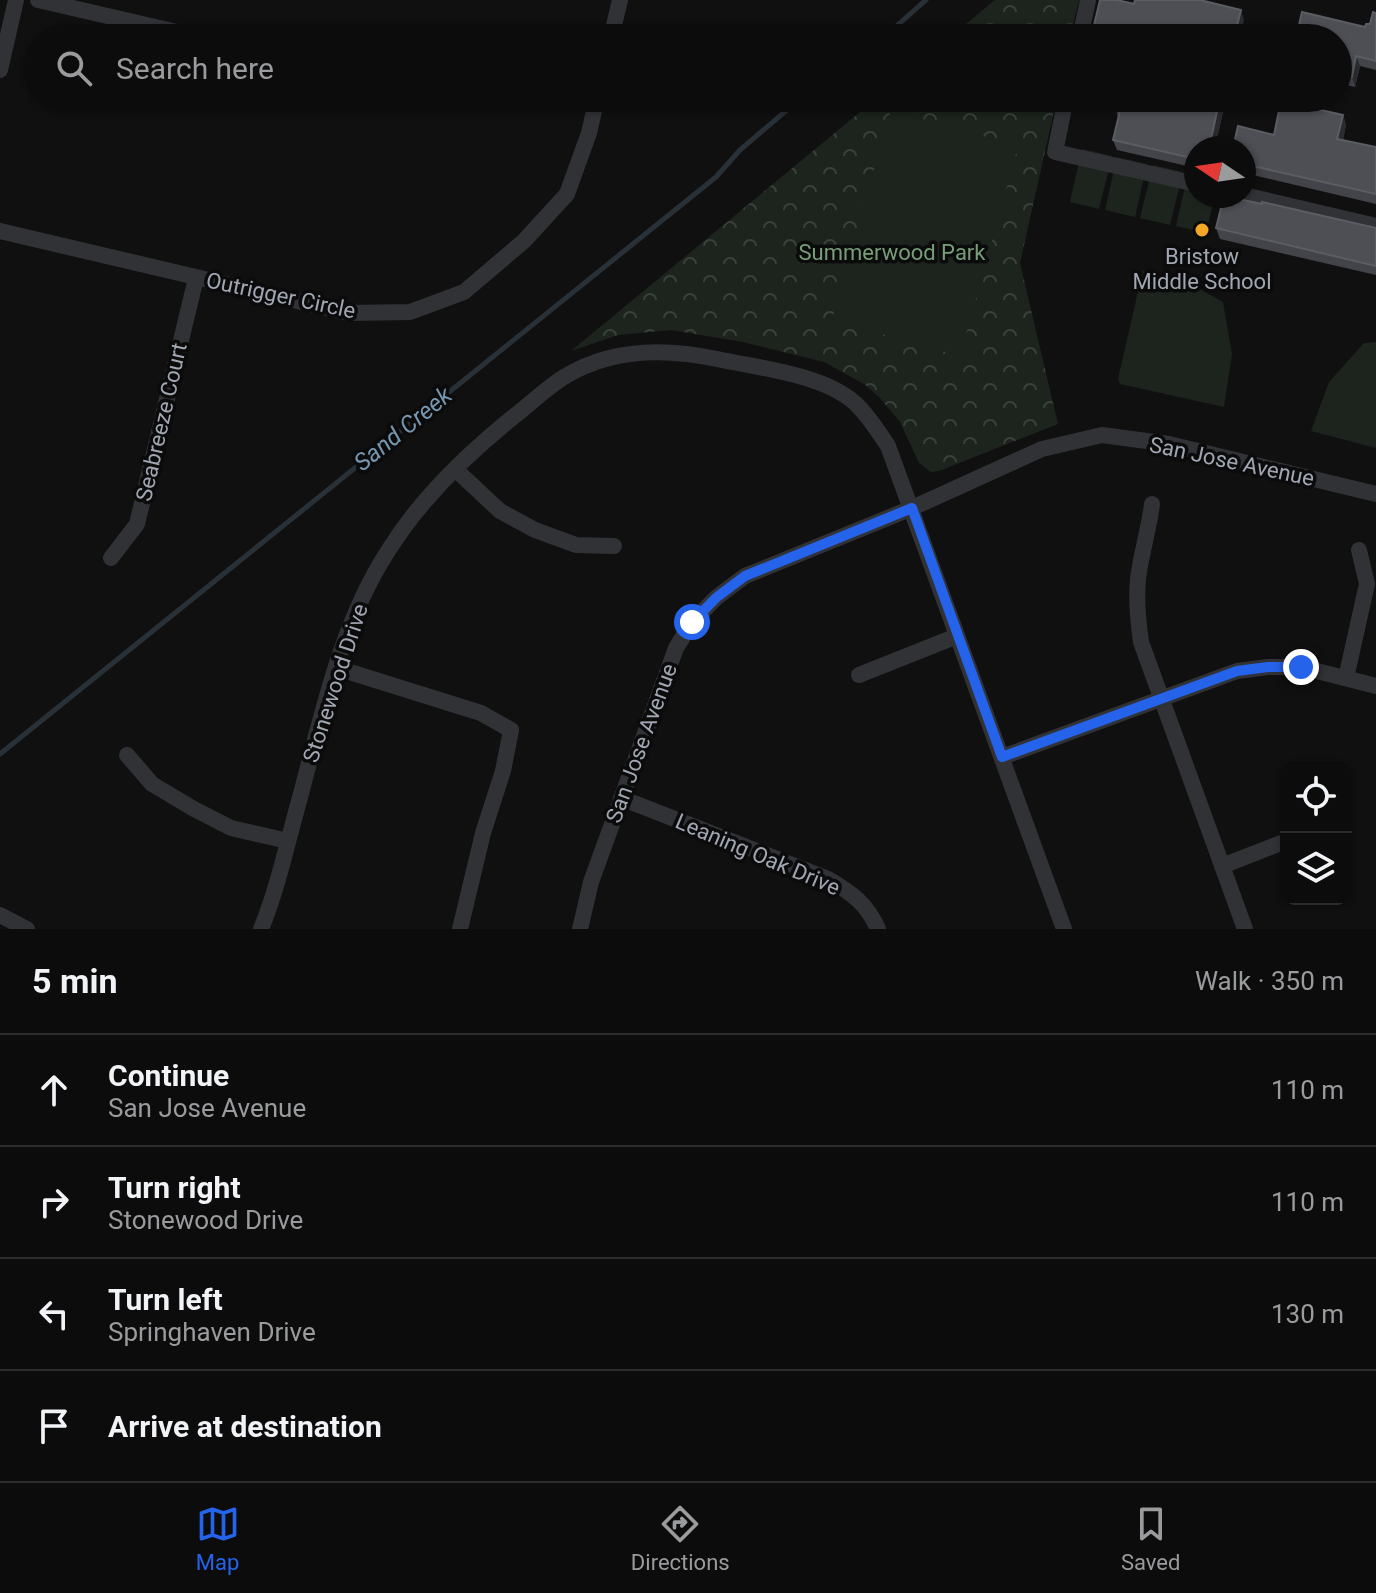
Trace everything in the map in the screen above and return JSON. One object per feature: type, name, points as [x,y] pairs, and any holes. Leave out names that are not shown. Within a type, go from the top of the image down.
[{"type":"street","points":[[0,70],[16,0]]},
{"type":"street","points":[[38,0],[142,24]]},
{"type":"street","points":[[614,24],[620,0]]},
{"type":"street","points":[[1083,24],[1088,0]]},
{"type":"street","name":"Outrigger Circle","points":[[0,231],[349,313],[410,312],[464,292],[524,241],[567,194],[594,112]]},
{"type":"street","points":[[1063,112],[1055,152],[1184,181]]},
{"type":"street","points":[[1256,198],[1376,226]]},
{"type":"street","name":"Seabreeze Court","points":[[111,558],[137,524],[196,278]]},
{"type":"street","name":"Stonewood Drive","points":[[261,929],[275,895],[337,668],[363,596],[387,551],[455,469],[507,422],[565,377],[601,361],[640,352],[674,352],[821,383],[853,401],[871,420],[888,446],[912,508],[1064,929]]},
{"type":"street","name":"San Jose Avenue","points":[[580,929],[591,882],[676,648],[692,622],[717,597],[745,576],[912,508],[1042,449],[1102,435],[1169,444],[1376,494]]},
{"type":"street","points":[[455,469],[500,511],[535,530],[576,545],[614,546]]},
{"type":"street","points":[[1152,504],[1138,576],[1136,611],[1145,657],[1245,929]]},
{"type":"street","points":[[1346,678],[1367,584],[1359,550]]},
{"type":"street","points":[[859,675],[957,636]]},
{"type":"street","points":[[1002,757],[1237,671],[1301,667],[1376,686]]},
{"type":"street","points":[[337,668],[481,713],[511,730],[503,771],[483,833],[460,929]]},
{"type":"street","points":[[127,755],[152,784],[194,809],[231,828],[288,841]]},
{"type":"street","name":"Leaning Oak Drive","points":[[621,798],[828,879],[847,890],[870,911],[878,929]]},
{"type":"street","points":[[1222,866],[1280,843]]},
{"type":"street","points":[[0,915],[27,929]]},
{"type":"green space","points":[[995,0],[1079,0],[1073,24],[966,24]]},
{"type":"green space","name":"Summerwood Park","points":[[860,112],[1054,112],[1020,263],[1058,424],[931,472],[919,463],[900,422],[879,397],[864,384],[824,362],[743,342],[671,330],[618,335],[571,351]]},
{"type":"green space","points":[[890,112],[1018,146],[960,356],[832,320]]},
{"type":"green space","points":[[1082,149],[1112,156],[1099,209],[1070,202]]},
{"type":"green space","points":[[1117,157],[1147,164],[1135,217],[1105,210]]},
{"type":"green space","points":[[1153,165],[1183,172],[1170,225],[1140,218]]},
{"type":"green space","points":[[1184,191],[1184,208],[1212,208],[1206,233],[1176,226]]},
{"type":"green space","points":[[1143,270],[1185,281],[1223,302],[1232,354],[1224,407],[1120,384],[1118,379]]},
{"type":"green space","points":[[1376,342],[1376,448],[1311,431],[1329,382],[1364,343]]},
{"type":"building","points":[[1100,0],[1134,4],[1135,0],[1200,0],[1241,10],[1238,24],[1094,24]]},
{"type":"building","points":[[1302,12],[1365,27],[1370,24],[1373,12],[1376,13],[1376,61],[1356,56],[1352,77],[1352,24],[1299,24]]},
{"type":"building","points":[[1120,112],[1217,112],[1212,136],[1184,136],[1184,156],[1113,140]]},
{"type":"building","points":[[1279,112],[1343,115],[1337,139],[1376,147],[1376,194],[1256,167],[1256,136],[1236,136],[1238,126],[1274,135]]},
{"type":"building","points":[[1262,202],[1376,228],[1376,266],[1216,228],[1221,208],[1256,208],[1256,203]]},
{"type":"waterway","name":"Sand Creek","points":[[899,24],[926,0]]},
{"type":"waterway","name":"Sand Creek","points":[[0,754],[716,177],[740,150],[785,112]]},
{"type":"place","name":"Bristow Middle School","points":[[1202,230]]},
{"type":"route","points":[[692,622],[717,597],[745,576],[912,508],[1002,757],[1237,671],[1301,667]]}]
